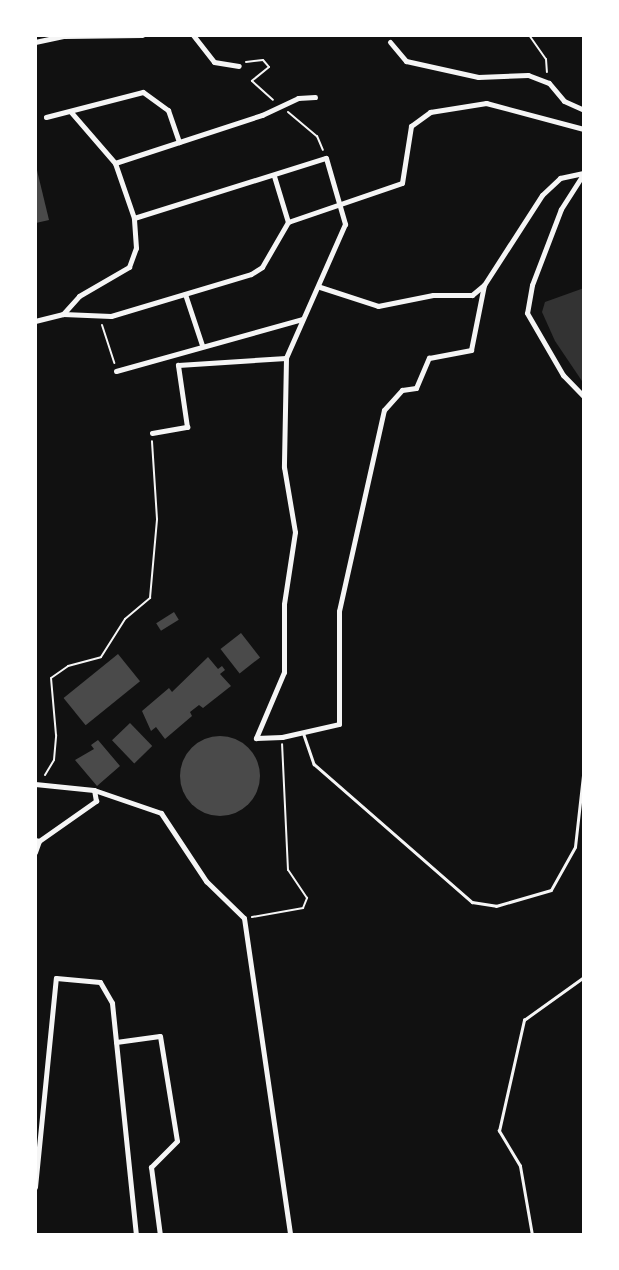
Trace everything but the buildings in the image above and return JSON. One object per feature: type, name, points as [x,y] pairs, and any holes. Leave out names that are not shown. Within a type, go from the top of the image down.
[{"type":"street","points":[[35,42],[64,36],[142,35]]},
{"type":"street","points":[[193,35],[214,62],[239,66]]},
{"type":"street","points":[[390,42],[406,61],[478,77],[528,75],[549,83],[564,101],[584,110]]},
{"type":"street","points":[[46,117],[142,92],[168,110],[179,142]]},
{"type":"street","points":[[115,163],[298,98],[315,97]]},
{"type":"street","points":[[35,321],[63,314],[99,316],[185,294],[262,267],[288,222],[402,183],[411,126],[430,112],[486,103],[584,129]]},
{"type":"street","points":[[63,314],[79,296],[129,267],[136,248],[134,218],[115,163],[71,112]]},
{"type":"street","points":[[134,218],[326,158],[345,224],[320,287],[285,358],[284,467],[295,532],[284,604],[284,672],[256,738],[282,737],[339,724],[339,611],[384,410],[402,390],[416,388],[429,358],[471,350],[484,285]]},
{"type":"street","points":[[320,287],[378,306],[432,295],[472,295],[484,285],[542,195],[560,178],[584,173]]},
{"type":"street","points":[[584,173],[561,209],[533,285],[527,313],[563,375],[584,397]]},
{"type":"street","points":[[274,176],[288,222]]},
{"type":"street","points":[[185,294],[202,345]]},
{"type":"street","points":[[116,371],[302,319]]},
{"type":"street","points":[[152,433],[187,427],[178,365],[285,358]]},
{"type":"street","points":[[38,783],[94,790],[161,813],[206,881],[244,918],[290,1235]]},
{"type":"street","points":[[35,852],[37,841],[96,801],[94,790]]},
{"type":"street","points":[[35,1186],[56,978],[100,982],[112,1003],[136,1235]]},
{"type":"street","points":[[116,1042],[160,1036],[177,1141],[151,1167],[160,1235]]},
{"type":"lane","points":[[303,732],[314,764],[472,902],[496,906],[551,890],[575,847],[584,767]]},
{"type":"lane","points":[[532,1235],[520,1166],[499,1131],[524,1020],[584,977]]},
{"type":"path","points":[[529,35],[546,60],[549,83]]},
{"type":"path","points":[[239,66],[262,60],[269,66],[253,81],[317,136],[326,158]]},
{"type":"path","points":[[99,316],[116,371]]},
{"type":"path","points":[[38,783],[54,760],[57,735],[51,678],[68,666],[101,657],[125,619],[150,598],[157,519],[152,433]]},
{"type":"path","points":[[244,918],[303,908],[307,898],[288,870],[282,737]]},
{"type":"shaded area","points":[[584,288],[584,384],[555,341],[542,312],[545,302]]}]
